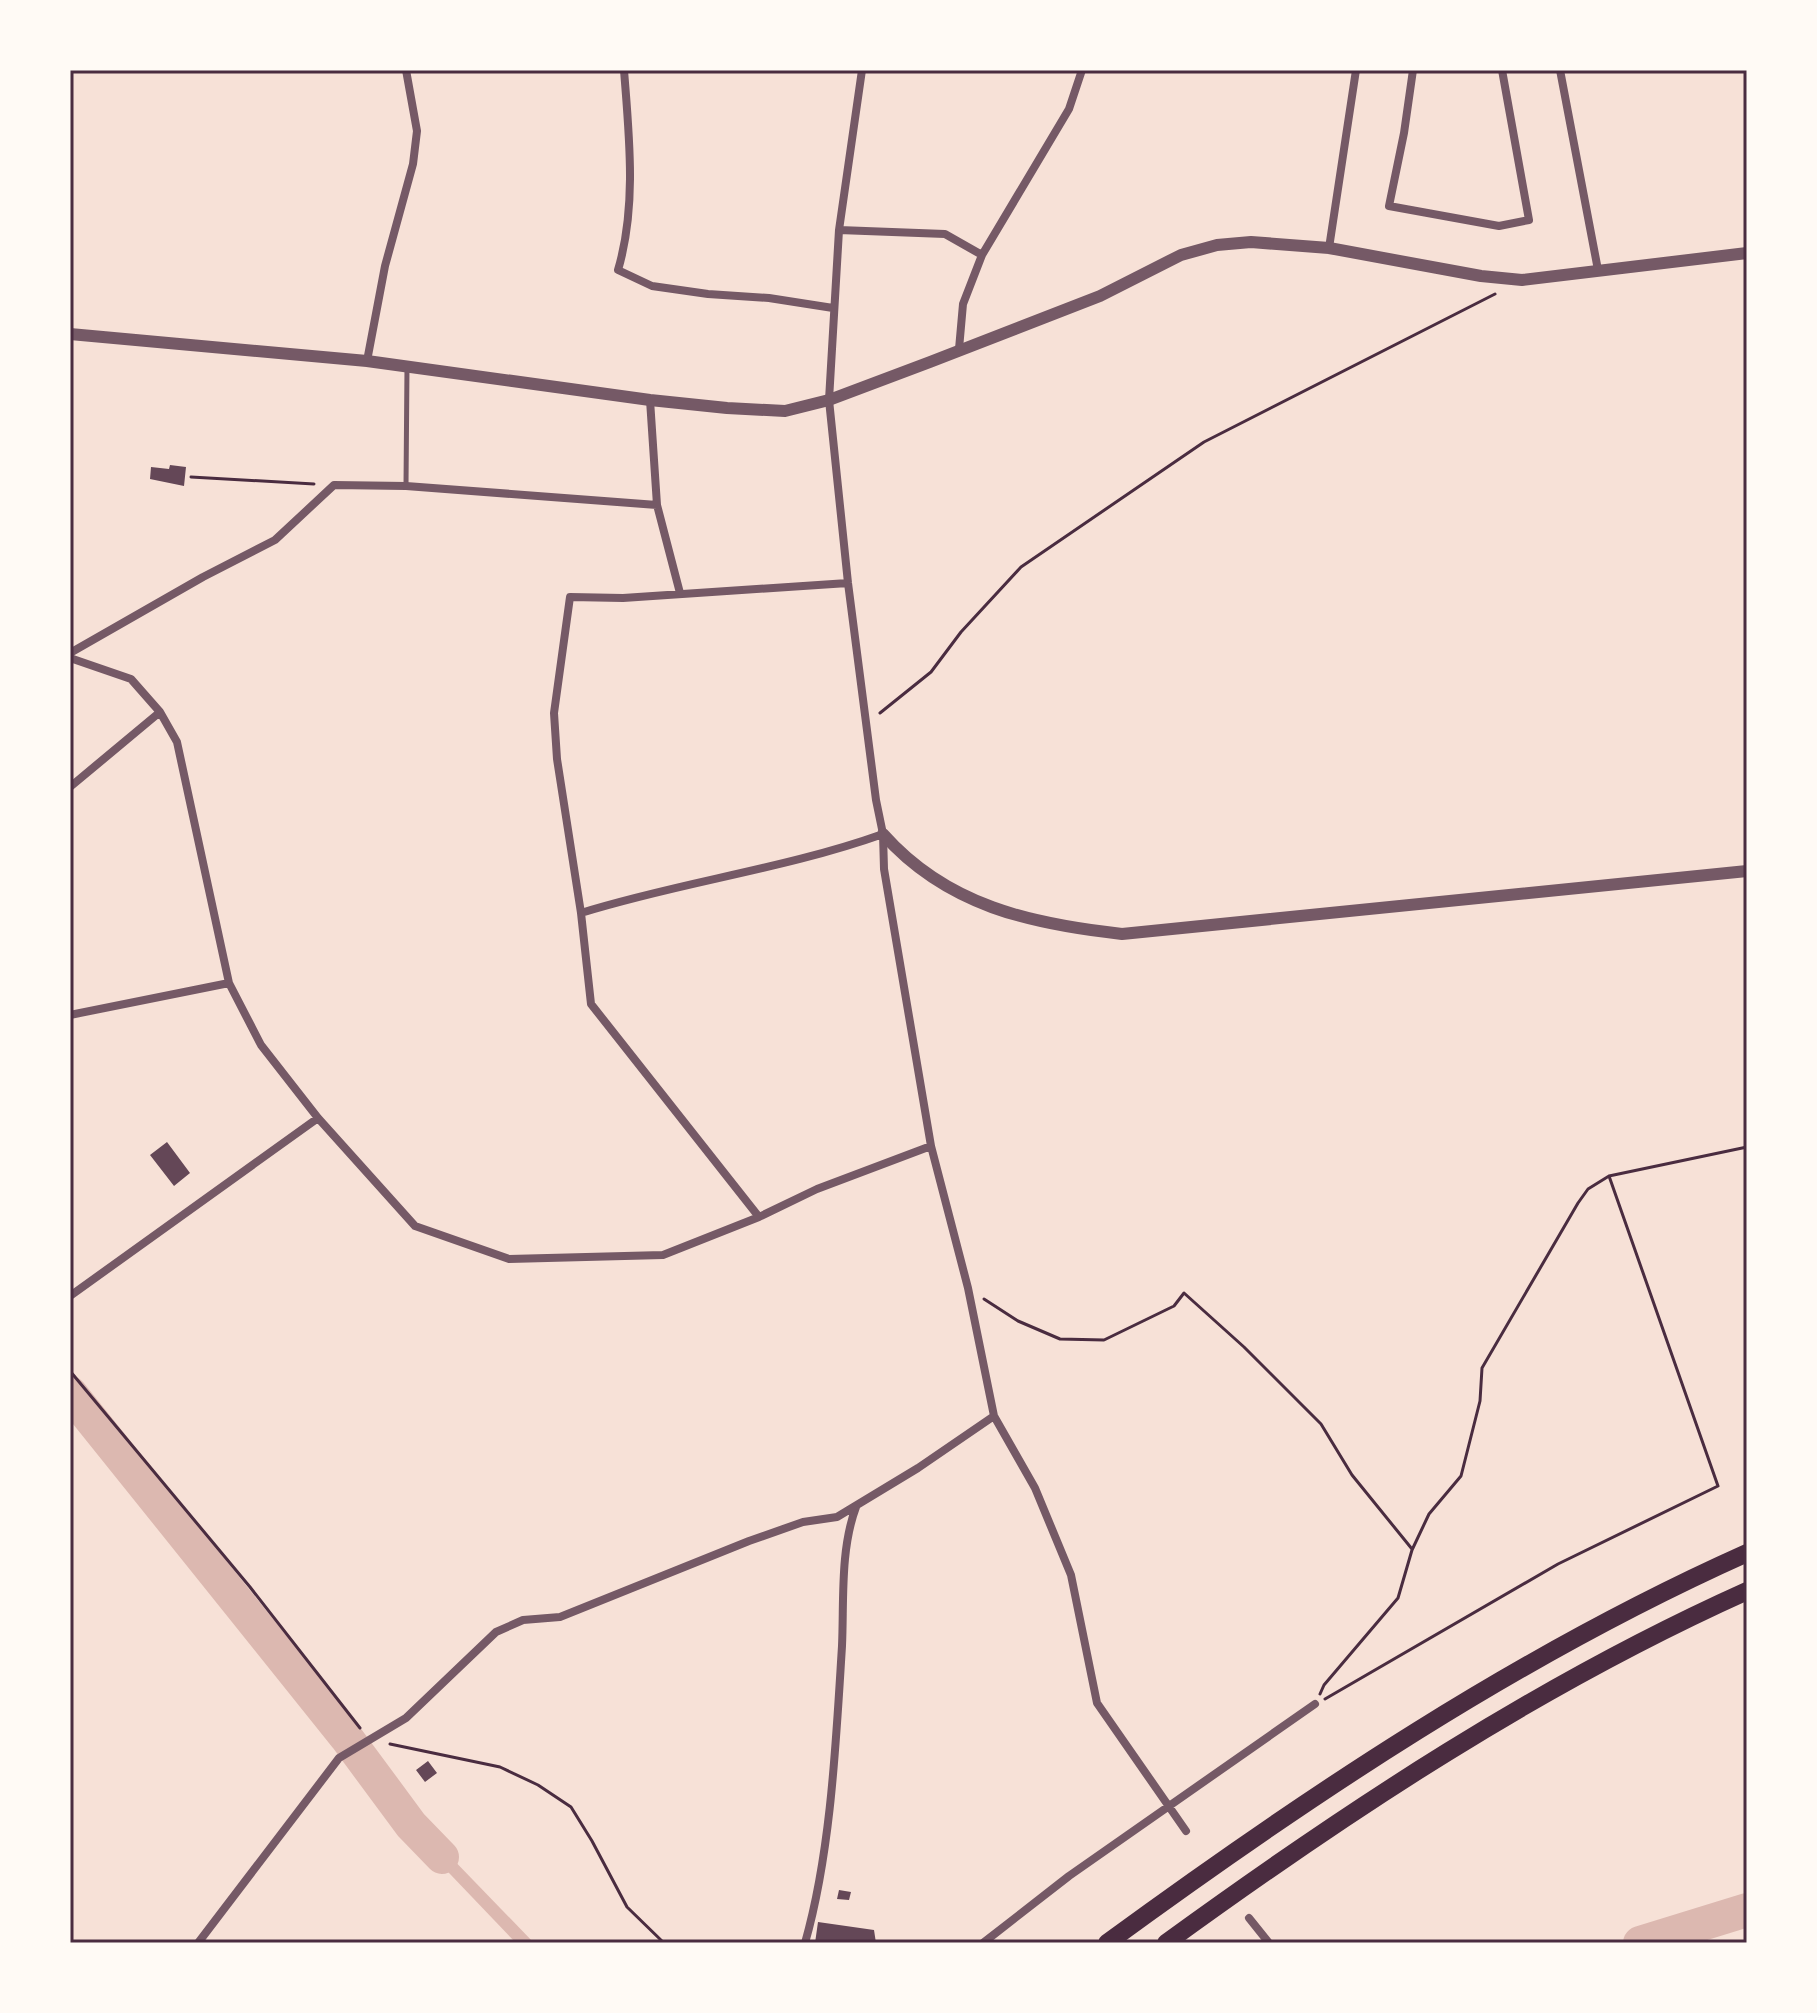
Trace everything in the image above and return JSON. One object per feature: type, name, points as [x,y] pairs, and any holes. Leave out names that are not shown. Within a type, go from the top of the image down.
[{"type":"highway","points":[[1107,1943],[1226,1856],[1475,1696],[1608,1620],[1747,1553]]},
{"type":"highway","points":[[1166,1943],[1358,1808],[1480,1733],[1625,1651],[1747,1591]]},
{"type":"street","points":[[367,361],[385,266],[413,164],[417,131],[406,70]]},
{"type":"street","points":[[624,70],[628,128],[627,240],[618,270],[652,286],[833,308]]},
{"type":"street","points":[[862,70],[839,230],[829,400],[848,583],[883,834],[884,869],[931,1146],[968,1288],[994,1416],[1035,1488],[1071,1575],[1097,1703],[1186,1831]]},
{"type":"street","points":[[959,349],[963,304],[982,255],[1069,109],[1082,70]]},
{"type":"street","points":[[1329,248],[1356,70]]},
{"type":"street","points":[[1413,70],[1389,206],[1499,226],[1529,220],[1502,70]]},
{"type":"street","points":[[1560,70],[1598,270]]},
{"type":"street","points":[[839,230],[945,234],[982,255]]},
{"type":"street","points":[[70,334],[367,361],[650,400],[785,411],[829,400],[1100,296],[1181,255],[1217,245],[1251,242],[1329,248],[1481,276],[1522,280],[1747,253]]},
{"type":"street","points":[[650,400],[657,505],[680,593]]},
{"type":"street","points":[[70,655],[203,577],[275,540],[334,485],[406,486],[657,505]]},
{"type":"street","points":[[759,1217],[591,1004],[581,913],[557,759],[554,713],[570,597],[623,598],[848,583]]},
{"type":"street","points":[[70,655],[131,679],[160,712],[177,742],[229,983],[261,1045],[318,1118],[415,1226],[509,1259],[663,1255],[759,1217],[817,1189],[931,1146]]},
{"type":"street","points":[[70,787],[160,712]]},
{"type":"street","points":[[581,913],[616,902],[745,874],[883,834]]},
{"type":"street","points":[[883,834],[907,860],[933,881],[1007,914],[1062,928],[1122,934],[1747,871]]},
{"type":"street","points":[[70,1015],[229,983]]},
{"type":"street","points":[[70,1296],[318,1118]]},
{"type":"street","points":[[198,1943],[339,1758],[406,1718],[496,1632],[523,1620],[560,1617],[749,1541],[803,1522],[837,1517],[994,1416]]},
{"type":"street","points":[[805,1943],[815,1910],[829,1806],[840,1675],[847,1530],[856,1507]]},
{"type":"street","points":[[983,1943],[1069,1876],[1315,1704]]},
{"type":"street","points":[[1249,1918],[1269,1943]]},
{"type":"lane","points":[[406,486],[407,367]]},
{"type":"path","points":[[866,720],[881,713],[931,672],[961,632],[1021,567],[1191,451],[1494,294]]},
{"type":"path","points":[[191,477],[334,485]]},
{"type":"path","points":[[1315,1704],[1324,1685],[1398,1598],[1412,1550],[1429,1514],[1461,1476],[1475,1426],[1482,1368],[1588,1189],[1609,1176],[1747,1147]]},
{"type":"path","points":[[1315,1704],[1558,1564],[1718,1486],[1609,1176]]},
{"type":"path","points":[[968,1288],[1018,1321],[1060,1339],[1104,1340],[1174,1306],[1184,1293],[1244,1347],[1321,1424],[1352,1475],[1412,1550]]},
{"type":"path","points":[[70,1371],[250,1587],[368,1741],[500,1767],[538,1785],[571,1807],[627,1907],[664,1943]]},
{"type":"shaded area","points":[[416,1821],[534,1943],[516,1943],[407,1829]]},
{"type":"building","points":[[170,465],[186,467],[184,486],[150,479],[151,467],[169,469]]},
{"type":"building","points":[[167,1142],[190,1173],[174,1186],[150,1155]]},
{"type":"building","points":[[428,1761],[437,1773],[425,1782],[416,1770]]},
{"type":"building","points":[[839,1890],[851,1892],[849,1900],[837,1899]]},
{"type":"building","points":[[818,1922],[874,1930],[876,1943],[815,1943]]},
{"type":"waterway","points":[[70,1393],[346,1737],[411,1825],[442,1857]]},
{"type":"waterway","points":[[1640,1943],[1747,1910]]}]
